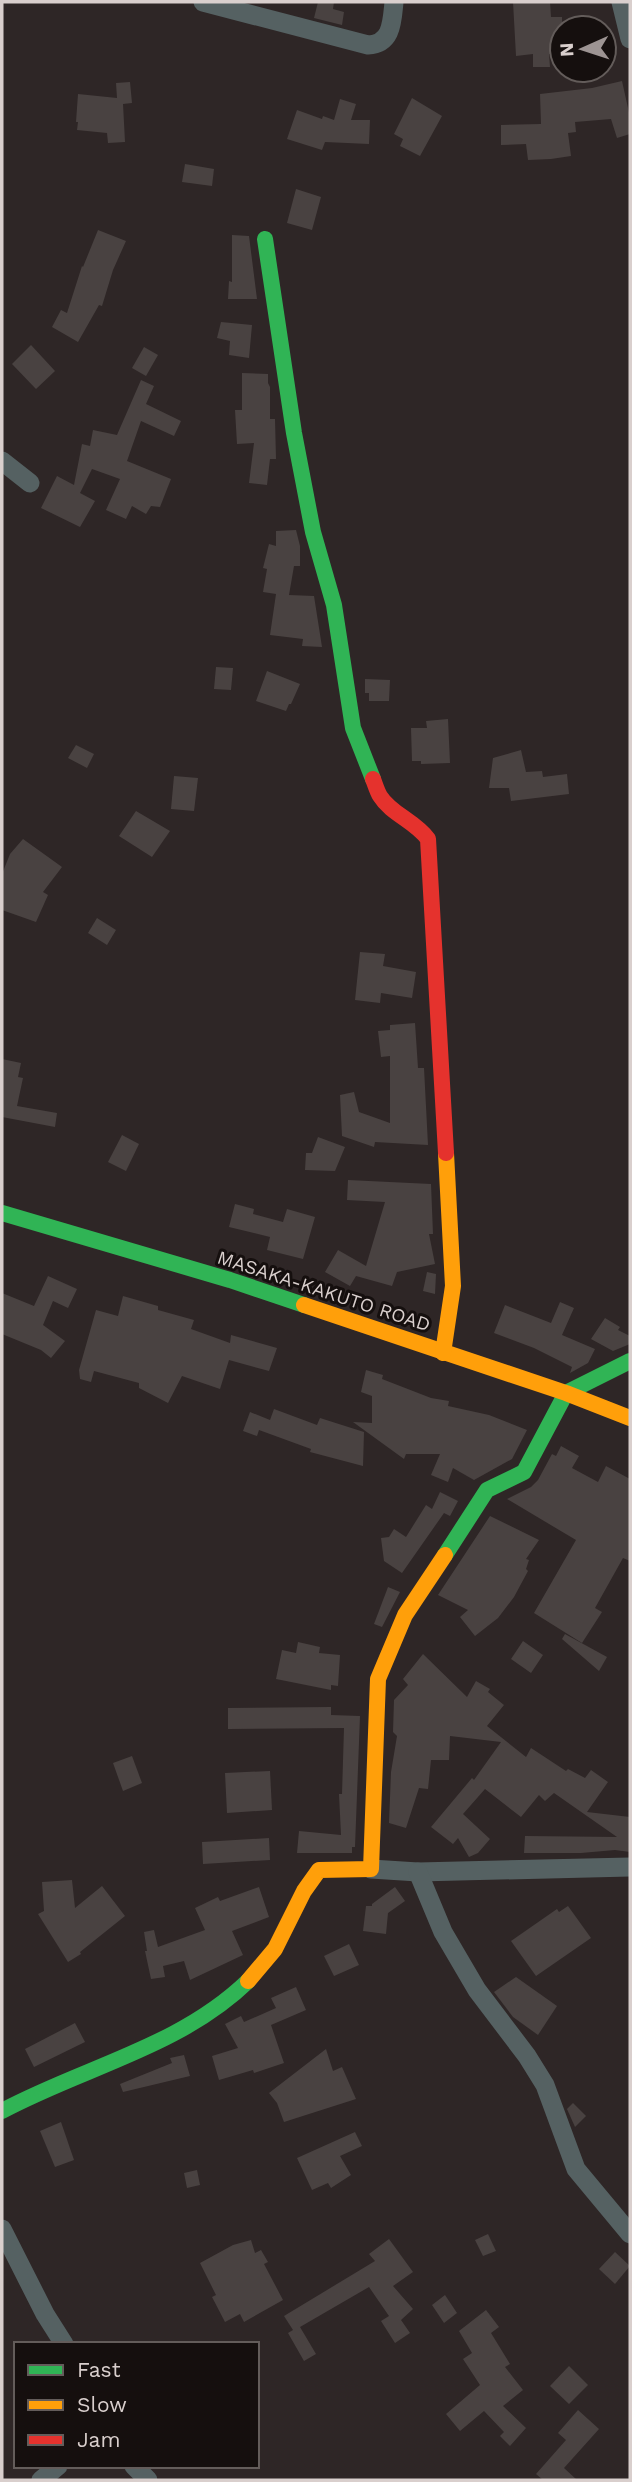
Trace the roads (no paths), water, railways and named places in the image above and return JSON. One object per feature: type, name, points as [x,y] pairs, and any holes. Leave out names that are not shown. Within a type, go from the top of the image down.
[{"type":"main road","points":[[265,239],[294,433],[313,532],[334,605],[353,728],[380,796],[387,805],[422,829],[428,839],[453,1286],[443,1353]]},
{"type":"main road","name":"MASAKA-KAKUTO ROAD","points":[[2,1213],[230,1280],[566,1393],[630,1418]]},
{"type":"main road","points":[[2,2111],[31,2094],[128,2053],[208,2014],[231,1997],[270,1957],[285,1933],[299,1900],[319,1870],[371,1869],[378,1679],[405,1615],[487,1490],[524,1472],[566,1393],[630,1361]]},
{"type":"street","points":[[202,2],[368,45],[378,44],[387,37],[394,2]]},
{"type":"street","points":[[2,461],[30,483]]},
{"type":"street","points":[[371,1869],[418,1871],[630,1867]]},
{"type":"street","points":[[418,1871],[443,1932],[477,1990],[527,2056],[545,2085],[576,2169],[630,2234]]},
{"type":"street","points":[[2,2229],[63,2342]]},
{"type":"street","points":[[41,2480],[56,2468]]}]
